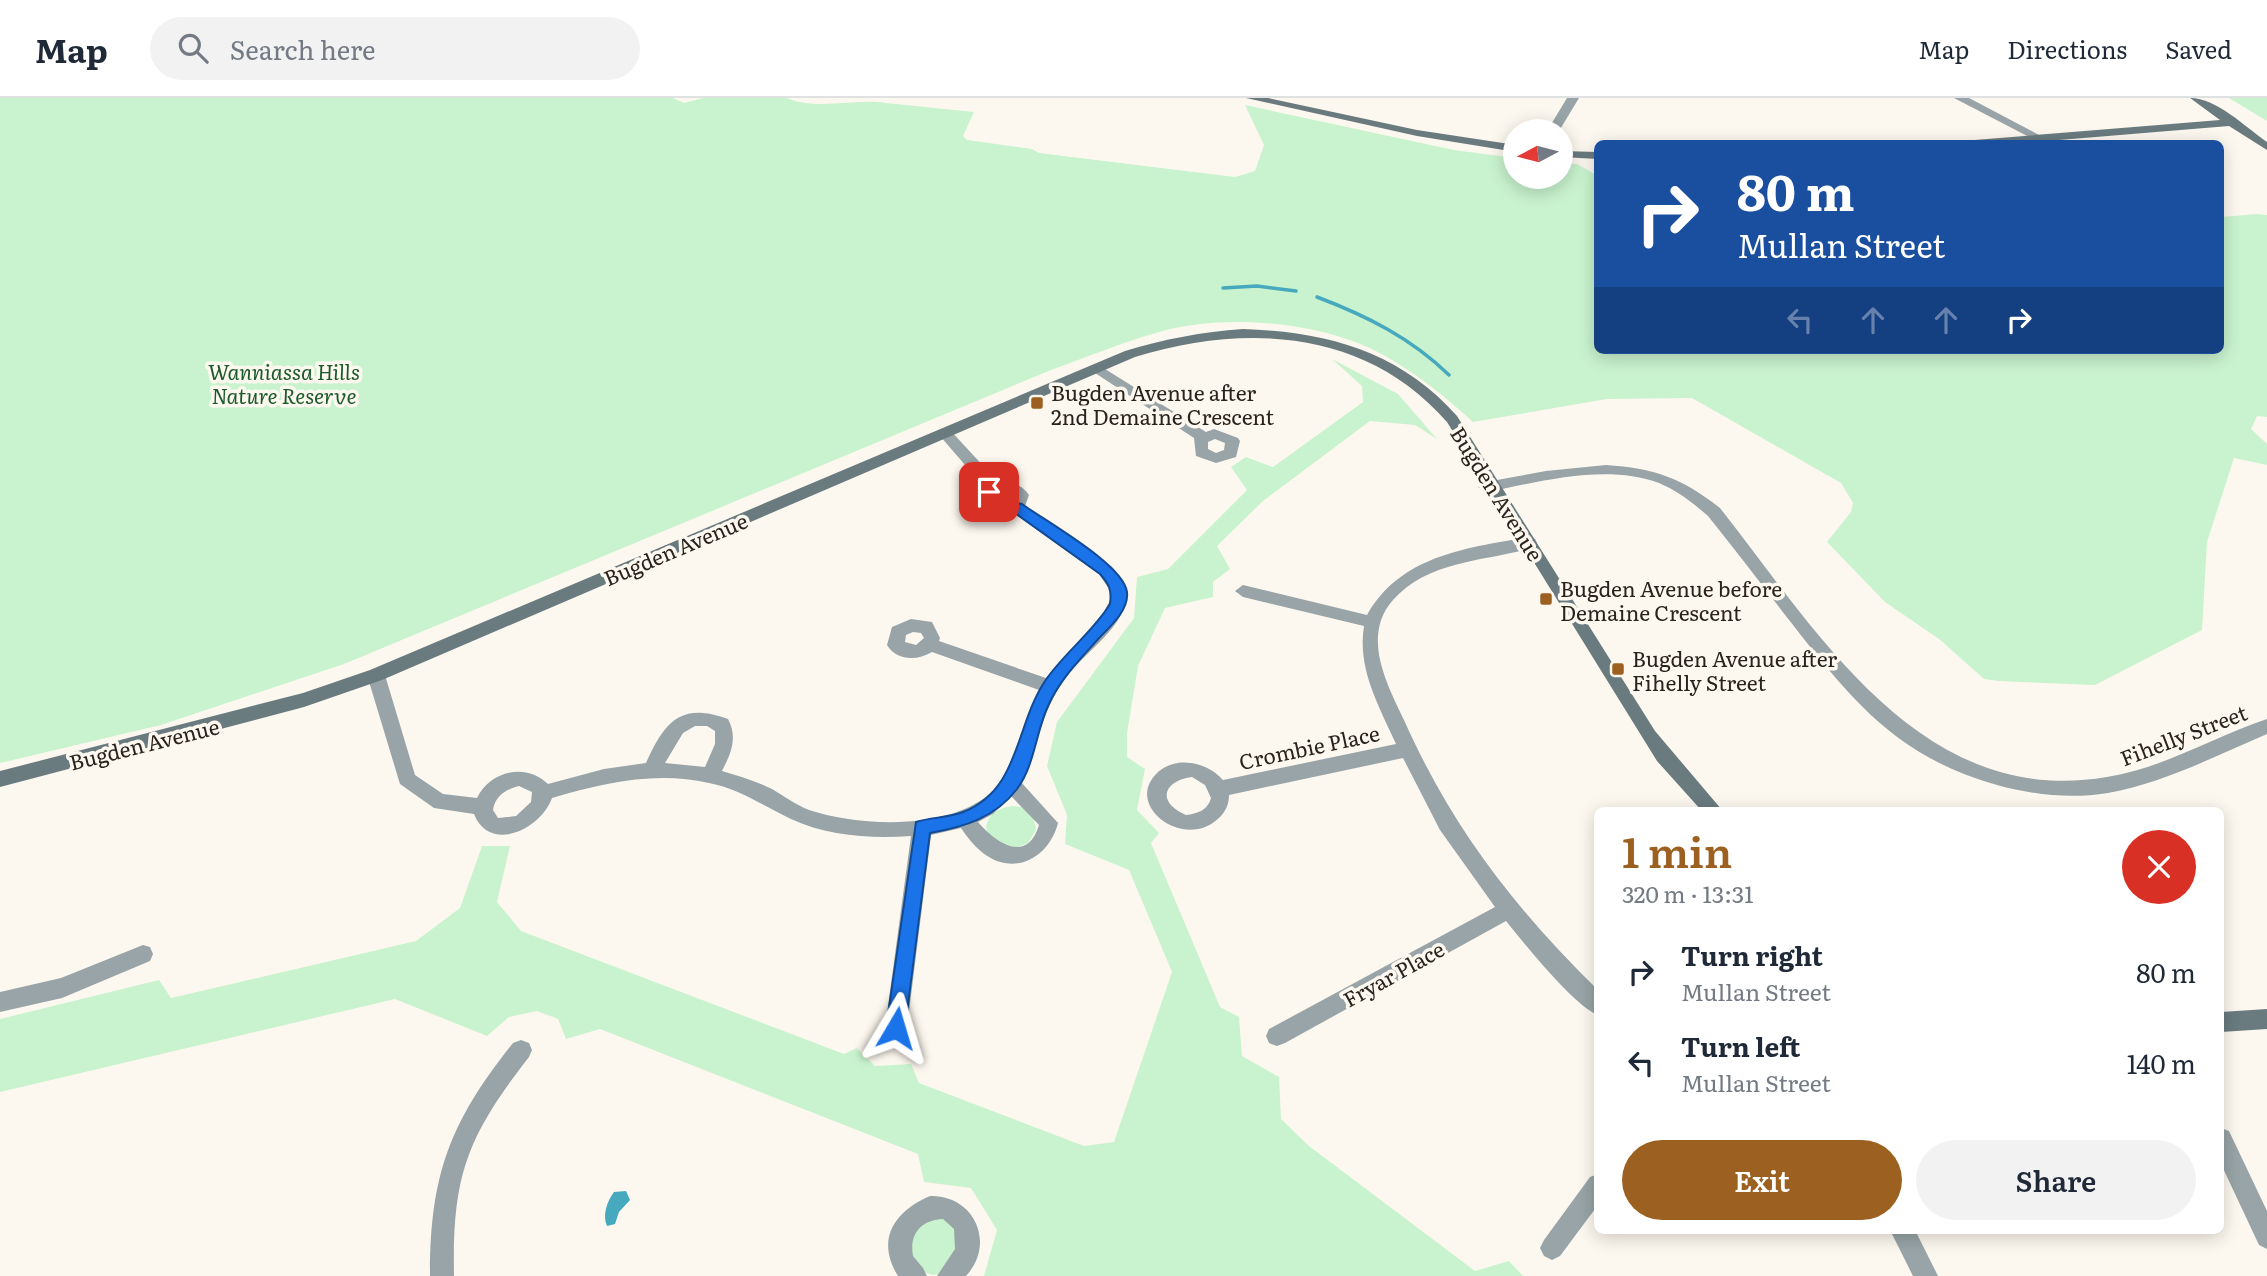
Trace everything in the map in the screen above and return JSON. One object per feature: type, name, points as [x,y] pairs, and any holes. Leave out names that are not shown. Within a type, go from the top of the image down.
[{"type":"street","points":[[1252,98],[1417,133],[1503,147]]},
{"type":"street","points":[[1560,119],[1573,98]]},
{"type":"street","points":[[1960,98],[2037,137]]},
{"type":"street","points":[[2196,98],[2267,147]]},
{"type":"street","points":[[2005,140],[2231,122]]},
{"type":"street","points":[[1573,155],[1594,156]]},
{"type":"street","name":"Bugden Avenue","points":[[0,779],[304,700],[376,674],[1097,368],[1158,344],[1220,332],[1269,333],[1368,355],[1424,390],[1449,420],[1659,758],[1700,807]]},
{"type":"street","points":[[1097,368],[1203,437]]},
{"type":"street","points":[[945,433],[994,488]]},
{"type":"street","name":"Fihelly Street","points":[[1490,486],[1594,469],[1646,474],[1682,487],[1701,499],[1714,512],[1849,684],[1871,708],[1918,743],[1947,759],[1985,773],[2037,785],[2077,788],[2105,785],[2137,778],[2267,726]]},
{"type":"street","points":[[1007,486],[1018,491],[1022,499],[1017,508],[1002,512],[988,508],[985,497],[994,488],[1007,486]]},
{"type":"street","points":[[543,793],[597,777],[652,770],[710,775],[755,790],[803,816],[831,824],[922,827],[965,819],[986,808],[1012,783],[1021,765],[1036,714],[1050,687],[1066,663],[1118,604],[1119,592],[1115,580],[1105,570],[1017,508]]},
{"type":"street","points":[[1525,544],[1463,556],[1424,569],[1380,604],[1372,622],[1369,648],[1374,674],[1447,823],[1508,909],[1563,971],[1594,1001]]},
{"type":"street","points":[[1244,591],[1372,622]]},
{"type":"street","points":[[930,644],[1050,687]]},
{"type":"street","points":[[376,674],[407,779],[441,802],[482,807]]},
{"type":"street","points":[[652,770],[668,735],[674,729],[687,721],[712,719],[722,724],[726,743],[710,775]]},
{"type":"street","name":"Crombie Place","points":[[1219,789],[1408,748]]},
{"type":"street","name":"Bugden Avenue","points":[[1659,758],[1710,807]]},
{"type":"street","points":[[530,779],[539,784],[543,793],[542,803],[536,813],[512,826],[490,824],[483,817],[482,807],[486,796],[506,781],[530,779]]},
{"type":"street","points":[[965,819],[992,850],[1017,855],[1040,846],[1047,835],[1049,824],[1045,816],[1012,783]]},
{"type":"street","points":[[896,1028],[922,827]]},
{"type":"street","name":"Fryar Place","points":[[1277,1036],[1508,909]]},
{"type":"street","points":[[0,1002],[62,988],[143,954]]},
{"type":"street","points":[[2224,1022],[2267,1019]]},
{"type":"street","points":[[442,1276],[443,1199],[449,1176],[465,1131],[490,1089],[522,1050]]},
{"type":"street","points":[[2224,1145],[2267,1237]]},
{"type":"street","points":[[1552,1248],[1594,1190]]},
{"type":"street","points":[[909,1274],[901,1259],[899,1245],[903,1231],[911,1219],[923,1210],[936,1207],[950,1209],[960,1216],[968,1228],[970,1242],[967,1256],[949,1276]]},
{"type":"street","points":[[1904,1234],[1926,1276]]},
{"type":"green space","name":"Wanniassa Hills Nature Reserve","points":[[0,98],[673,98],[684,103],[703,98],[787,98],[811,104],[875,102],[974,112],[963,136],[967,140],[1032,149],[1039,153],[1235,177],[1255,171],[1264,145],[1245,105],[1454,150],[1503,156],[1503,189],[1573,189],[1573,164],[1594,174],[1594,354],[2224,354],[2224,217],[2267,215],[2267,417],[2257,416],[2251,429],[2267,444],[2267,465],[2234,458],[2207,542],[2202,630],[2095,685],[1984,679],[1939,639],[1885,602],[1827,542],[1851,512],[1853,503],[1841,483],[1692,398],[1607,399],[1473,422],[1434,389],[1368,347],[1311,329],[1249,322],[1190,326],[1163,331],[1051,370],[344,664],[161,725],[0,763]]},
{"type":"green space","points":[[2229,98],[2267,98],[2267,121]]},
{"type":"green space","points":[[1332,359],[1398,394],[1437,439],[1415,425],[1370,421],[1263,501],[1217,546],[1230,569],[1213,582],[1213,597],[1165,608],[1138,666],[1127,733],[1127,757],[1145,769],[1137,810],[1159,833],[1151,843],[1220,1007],[1239,1017],[1242,1056],[1279,1077],[1281,1119],[1309,1146],[1475,1271],[1509,1261],[1523,1276],[984,1276],[997,1230],[971,1188],[924,1182],[918,1154],[600,1029],[566,1039],[558,1019],[537,1011],[509,1017],[487,1036],[395,999],[0,1092],[0,1019],[159,980],[171,998],[416,941],[460,908],[482,846],[510,846],[497,902],[521,931],[844,1054],[857,1048],[875,1066],[911,1064],[919,1083],[1084,1146],[1114,1142],[1172,972],[1129,870],[1065,844],[1067,815],[1047,766],[1057,722],[1134,618],[1137,577],[1168,569],[1247,490],[1231,467],[1246,457],[1273,467],[1363,402],[1362,386]]},
{"type":"green space","points":[[1013,806],[1021,807],[1033,816],[1036,830],[1028,843],[1013,849],[987,835],[986,829],[992,814]]},
{"type":"green space","points":[[942,1217],[950,1220],[963,1243],[942,1274],[933,1275],[916,1270],[908,1244],[916,1226]]},
{"type":"water","points":[[626,1191],[630,1200],[619,1212],[615,1224],[607,1226],[605,1213],[609,1200],[614,1192]]},
{"type":"waterway","points":[[1223,288],[1257,286],[1296,291]]},
{"type":"waterway","points":[[1317,297],[1388,329],[1449,375]]},
{"type":"place","name":"Bugden Avenue after 2nd Demaine Crescent","points":[[1037,403]]},
{"type":"place","name":"Bugden Avenue before Demaine Crescent","points":[[1546,599]]},
{"type":"place","name":"Bugden Avenue after Fihelly Street","points":[[1618,669]]},
{"type":"route","points":[[896,1028],[922,827],[965,819],[986,808],[1012,783],[1021,765],[1027,737],[1050,687],[1066,663],[1118,604],[1119,592],[1115,580],[1105,570],[1017,508],[1002,512],[988,508],[985,497],[989,492]]}]
